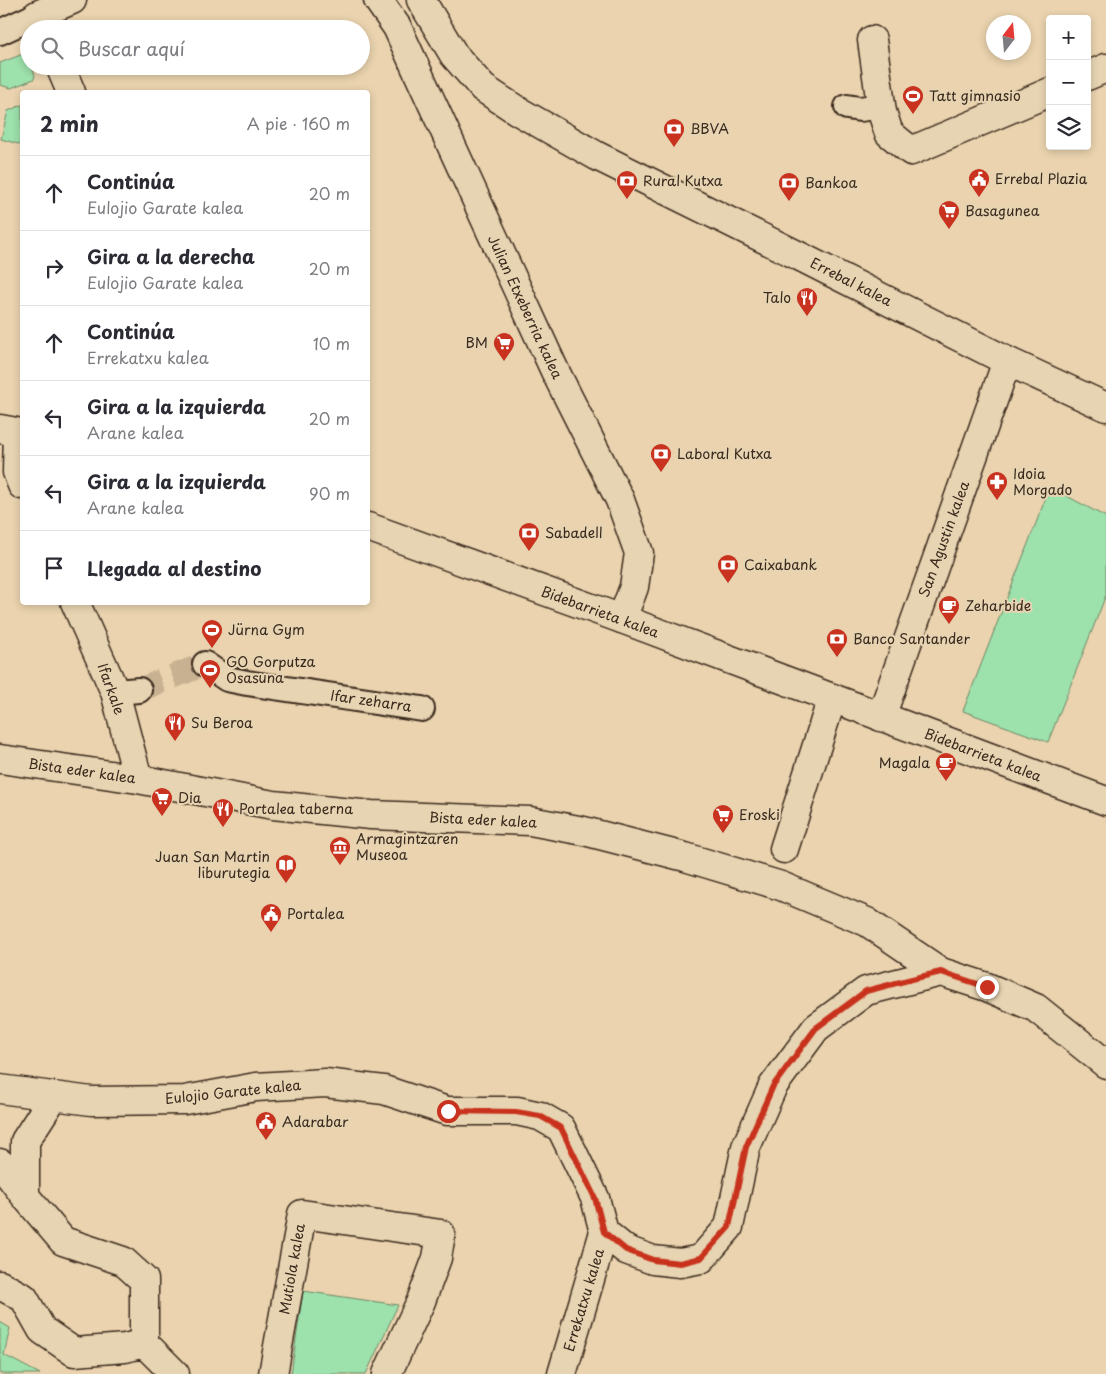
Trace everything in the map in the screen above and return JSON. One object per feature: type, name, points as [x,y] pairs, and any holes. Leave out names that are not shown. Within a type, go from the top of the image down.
[{"type":"street","points":[[43,20],[72,0]]},
{"type":"street","name":"Julian Etxeberria kalea","points":[[378,0],[397,27],[555,371],[620,500],[639,553],[634,587],[622,619]]},
{"type":"street","name":"Errebal kalea","points":[[421,0],[454,55],[483,88],[518,111],[597,156],[1007,361],[1106,407]]},
{"type":"street","points":[[0,32],[20,27]]},
{"type":"street","points":[[872,40],[880,106],[889,134],[912,151],[1046,94]]},
{"type":"street","points":[[1091,74],[1106,68]]},
{"type":"street","points":[[64,75],[70,90]]},
{"type":"street","points":[[847,107],[860,109],[880,106]]},
{"type":"street","name":"San Agustin kalea","points":[[881,716],[1007,361]]},
{"type":"street","points":[[13,432],[16,472],[20,481]]},
{"type":"street","name":"Bidebarrieta kalea","points":[[370,528],[622,619],[1106,801]]},
{"type":"street","name":"Ifarkale","points":[[77,605],[127,691],[138,779]]},
{"type":"street","name":"Ifar zeharra","points":[[205,664],[227,678],[247,683],[422,709]]},
{"type":"street","points":[[784,849],[832,698]]},
{"type":"street","name":"Bista eder kalea","points":[[0,759],[138,779],[273,805],[371,815],[530,821],[584,831],[676,854],[781,886],[867,922],[941,972],[987,987],[1036,1008],[1106,1064]]},
{"type":"street","points":[[604,1232],[626,1250],[653,1260],[680,1263],[701,1258],[729,1227],[746,1147],[773,1086],[816,1028],[866,991],[941,972]]},
{"type":"street","name":"Eulojio Garate kalea","points":[[0,1089],[91,1102],[185,1100],[256,1087],[325,1083],[384,1090],[448,1111],[516,1112],[540,1116],[561,1128],[595,1198]]},
{"type":"street","points":[[25,1196],[25,1141],[54,1096]]},
{"type":"street","points":[[0,1163],[63,1241],[123,1261],[144,1280],[144,1343],[175,1374]]},
{"type":"street","name":"Errekatxu kalea","points":[[562,1374],[604,1232],[595,1198]]},
{"type":"street","name":"Mutiola kalea","points":[[273,1374],[302,1214],[441,1234],[437,1258],[421,1301],[387,1374]]},
{"type":"street","points":[[0,1285],[24,1298],[42,1330],[74,1352],[125,1348],[144,1343]]},
{"type":"green space","points":[[20,55],[20,75],[35,75],[34,79],[11,88],[0,85],[0,63]]},
{"type":"green space","points":[[20,106],[20,144],[1,139],[8,111]]},
{"type":"green space","points":[[1050,487],[1106,517],[1106,595],[1048,742],[963,711]]},
{"type":"green space","points":[[303,1291],[398,1305],[366,1374],[291,1374]]},
{"type":"green space","points":[[0,1322],[10,1328],[4,1355],[40,1374],[0,1374]]},
{"type":"tunnel","points":[[139,690],[205,664]]},
{"type":"place","name":"Tatt gimnasio","points":[[913,115]]},
{"type":"place","name":"BBVA","points":[[674,148]]},
{"type":"place","name":"Errebal Plazia","points":[[979,198]]},
{"type":"place","name":"Rural Kutxa","points":[[627,200]]},
{"type":"place","name":"Bankoa","points":[[789,202]]},
{"type":"place","name":"Basagunea","points":[[949,230]]},
{"type":"place","name":"Talo","points":[[807,317]]},
{"type":"place","name":"BM","points":[[504,362]]},
{"type":"place","name":"Laboral Kutxa","points":[[661,473]]},
{"type":"place","name":"Idoia Morgado","points":[[997,501]]},
{"type":"place","name":"Sabadell","points":[[529,552]]},
{"type":"place","name":"Caixabank","points":[[728,584]]},
{"type":"place","name":"Zeharbide","points":[[949,625]]},
{"type":"place","name":"Jürna Gym","points":[[212,649]]},
{"type":"place","name":"Banco Santander","points":[[837,658]]},
{"type":"place","name":"GO Gorputza Osasuna","points":[[210,689]]},
{"type":"place","name":"Su Beroa","points":[[175,742]]},
{"type":"place","name":"Magala","points":[[946,782]]},
{"type":"place","name":"Dia","points":[[162,817]]},
{"type":"place","name":"Portalea taberna","points":[[223,828]]},
{"type":"place","name":"Eroski","points":[[723,834]]},
{"type":"place","name":"Armagintzaren Museoa","points":[[340,866]]},
{"type":"place","name":"Juan San Martin liburutegia","points":[[286,884]]},
{"type":"place","name":"Portalea","points":[[271,933]]},
{"type":"place","name":"Adarabar","points":[[266,1141]]},
{"type":"route","points":[[448,1111],[516,1112],[540,1116],[561,1128],[595,1198],[604,1232],[626,1250],[653,1260],[680,1263],[701,1258],[729,1227],[746,1147],[773,1086],[816,1028],[866,991],[941,972],[987,987]]}]
